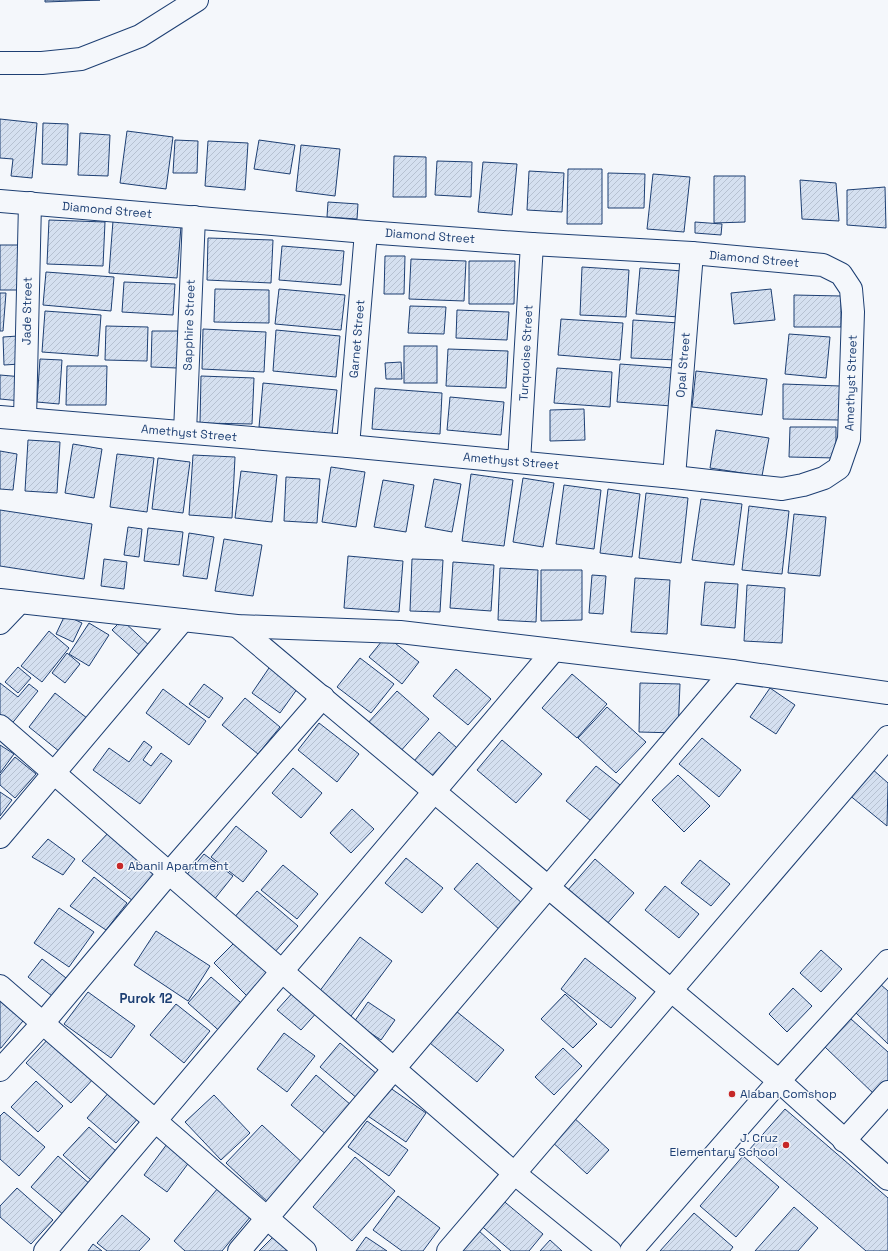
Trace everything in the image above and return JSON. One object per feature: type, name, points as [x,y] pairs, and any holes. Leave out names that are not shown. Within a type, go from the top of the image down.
[{"type":"street","points":[[0,63],[42,63],[81,59],[140,36],[196,0]]},
{"type":"street","name":"Diamond Street","points":[[0,201],[366,232],[532,244],[692,253],[823,265],[841,274],[851,290]]},
{"type":"street","name":"Jade Street","points":[[25,419],[30,203]]},
{"type":"street","name":"Sapphire Street","points":[[185,432],[194,217]]},
{"type":"street","name":"Garnet Street","points":[[348,446],[366,232]]},
{"type":"street","name":"Turquoise Street","points":[[519,462],[532,244]]},
{"type":"street","name":"Opal Street","points":[[674,477],[692,253]]},
{"type":"street","name":"Amethyst Street","points":[[0,417],[348,446],[674,477],[782,489],[803,485],[824,478],[839,468],[849,439],[853,312],[851,290]]},
{"type":"street","points":[[0,623],[10,601],[237,626],[400,632],[732,671],[888,692]]},
{"type":"street","points":[[0,837],[183,620]]},
{"type":"street","points":[[237,626],[780,1081],[888,1179]]},
{"type":"street","points":[[45,1251],[554,650]]},
{"type":"street","points":[[238,1251],[732,671]]},
{"type":"street","points":[[0,1070],[42,1023],[169,873],[323,697]]},
{"type":"street","points":[[0,726],[514,1174],[610,1251]]},
{"type":"street","points":[[448,1251],[888,737]]},
{"type":"street","points":[[631,1251],[780,1081],[888,961]]},
{"type":"street","points":[[0,986],[305,1251]]},
{"type":"street","points":[[844,1140],[888,1092]]},
{"type":"building","points":[[45,0],[100,0],[45,2]]},
{"type":"building","points":[[0,119],[37,123],[32,178],[11,176],[13,159],[0,158]]},
{"type":"building","points":[[43,123],[68,124],[67,165],[42,164]]},
{"type":"building","points":[[127,131],[173,137],[166,189],[120,183]]},
{"type":"building","points":[[80,133],[110,135],[108,176],[78,175]]},
{"type":"building","points":[[175,140],[198,141],[197,173],[173,173]]},
{"type":"building","points":[[259,140],[295,145],[290,174],[254,169]]},
{"type":"building","points":[[208,141],[248,143],[245,190],[205,186]]},
{"type":"building","points":[[301,145],[340,149],[335,196],[296,191]]},
{"type":"building","points":[[394,156],[426,157],[426,197],[393,197]]},
{"type":"building","points":[[437,161],[472,162],[471,197],[435,195]]},
{"type":"building","points":[[483,162],[517,164],[512,215],[478,212]]},
{"type":"building","points":[[568,169],[602,169],[602,224],[567,224]]},
{"type":"building","points":[[529,171],[564,173],[562,212],[527,210]]},
{"type":"building","points":[[608,173],[645,174],[644,208],[608,208]]},
{"type":"building","points":[[653,174],[690,177],[684,232],[647,229]]},
{"type":"building","points":[[714,176],[745,176],[745,222],[714,223]]},
{"type":"building","points":[[800,180],[836,183],[839,221],[802,219]]},
{"type":"building","points":[[885,187],[886,228],[847,225],[847,190]]},
{"type":"building","points":[[328,202],[358,204],[357,219],[327,217]]},
{"type":"building","points":[[49,220],[105,222],[103,266],[47,264]]},
{"type":"building","points":[[113,221],[181,226],[177,278],[109,273]]},
{"type":"building","points":[[695,222],[722,224],[721,235],[695,233]]},
{"type":"building","points":[[208,238],[273,240],[271,283],[207,280]]},
{"type":"building","points":[[0,245],[22,245],[21,290],[0,290]]},
{"type":"building","points":[[282,246],[344,251],[341,285],[279,280]]},
{"type":"building","points":[[385,256],[405,256],[404,294],[384,294]]},
{"type":"building","points":[[411,259],[466,261],[464,301],[409,299]]},
{"type":"building","points":[[469,261],[515,261],[514,304],[469,304]]},
{"type":"building","points":[[582,267],[629,270],[626,317],[580,315]]},
{"type":"building","points":[[640,268],[683,271],[679,317],[636,314]]},
{"type":"building","points":[[46,272],[114,277],[111,311],[43,305]]},
{"type":"building","points":[[124,282],[175,284],[173,315],[122,312]]},
{"type":"building","points":[[215,289],[269,290],[269,323],[214,322]]},
{"type":"building","points":[[279,289],[345,295],[341,330],[275,324]]},
{"type":"building","points":[[771,289],[775,320],[734,324],[731,293]]},
{"type":"building","points":[[0,293],[6,293],[3,331],[0,331]]},
{"type":"building","points":[[794,295],[841,296],[841,327],[794,327]]},
{"type":"building","points":[[410,306],[446,307],[444,334],[408,333]]},
{"type":"building","points":[[457,310],[509,312],[507,340],[456,338]]},
{"type":"building","points":[[45,311],[101,315],[98,356],[42,352]]},
{"type":"building","points":[[561,319],[623,323],[620,360],[558,355]]},
{"type":"building","points":[[633,320],[679,323],[677,360],[631,358]]},
{"type":"building","points":[[106,326],[148,327],[147,361],[105,360]]},
{"type":"building","points":[[203,329],[266,332],[264,372],[202,369]]},
{"type":"building","points":[[276,330],[340,336],[336,377],[273,371]]},
{"type":"building","points":[[152,331],[178,331],[177,368],[151,367]]},
{"type":"building","points":[[789,334],[830,337],[826,378],[785,374]]},
{"type":"building","points":[[18,336],[20,364],[4,365],[3,337]]},
{"type":"building","points":[[404,346],[437,346],[437,383],[404,383]]},
{"type":"building","points":[[448,349],[508,351],[506,388],[446,386]]},
{"type":"building","points":[[40,359],[62,360],[59,404],[37,402]]},
{"type":"building","points":[[401,362],[402,379],[386,379],[385,363]]},
{"type":"building","points":[[620,364],[674,368],[672,406],[617,402]]},
{"type":"building","points":[[67,366],[107,366],[106,405],[66,405]]},
{"type":"building","points":[[557,368],[612,372],[610,407],[554,403]]},
{"type":"building","points":[[696,371],[767,379],[762,415],[692,407]]},
{"type":"building","points":[[0,375],[23,377],[21,401],[0,399]]},
{"type":"building","points":[[201,376],[254,378],[252,424],[200,423]]},
{"type":"building","points":[[263,383],[337,390],[332,434],[259,427]]},
{"type":"building","points":[[783,384],[840,386],[839,420],[783,419]]},
{"type":"building","points":[[375,388],[442,393],[440,434],[372,429]]},
{"type":"building","points":[[450,397],[504,402],[501,435],[447,430]]},
{"type":"building","points":[[584,409],[585,440],[550,441],[550,410]]},
{"type":"building","points":[[790,427],[836,427],[836,458],[789,457]]},
{"type":"building","points":[[716,430],[769,438],[762,476],[710,468]]},
{"type":"building","points":[[28,440],[60,442],[57,493],[25,491]]},
{"type":"building","points":[[73,444],[102,449],[94,498],[65,493]]},
{"type":"building","points":[[0,451],[17,454],[13,490],[0,489]]},
{"type":"building","points":[[117,454],[154,458],[147,512],[110,507]]},
{"type":"building","points":[[193,455],[235,457],[232,518],[189,515]]},
{"type":"building","points":[[158,458],[190,462],[183,513],[152,509]]},
{"type":"building","points":[[331,467],[365,472],[356,527],[322,522]]},
{"type":"building","points":[[241,471],[277,475],[272,522],[235,518]]},
{"type":"building","points":[[471,474],[513,480],[504,546],[462,541]]},
{"type":"building","points":[[286,477],[320,479],[317,523],[284,521]]},
{"type":"building","points":[[523,478],[554,483],[543,547],[513,542]]},
{"type":"building","points":[[434,479],[461,484],[452,532],[425,527]]},
{"type":"building","points":[[383,480],[414,485],[406,532],[374,527]]},
{"type":"building","points":[[564,485],[601,490],[594,549],[556,544]]},
{"type":"building","points":[[608,489],[640,494],[632,557],[600,553]]},
{"type":"building","points":[[646,493],[688,498],[681,563],[639,558]]},
{"type":"building","points":[[701,499],[742,504],[734,565],[692,560]]},
{"type":"building","points":[[749,506],[789,511],[782,574],[742,570]]},
{"type":"building","points":[[0,510],[92,524],[84,579],[0,566]]},
{"type":"building","points":[[794,514],[826,517],[820,576],[788,573]]},
{"type":"building","points":[[128,527],[142,529],[139,557],[124,555]]},
{"type":"building","points":[[148,528],[183,532],[179,565],[144,561]]},
{"type":"building","points":[[189,533],[214,537],[207,579],[183,576]]},
{"type":"building","points":[[224,539],[262,545],[253,596],[215,591]]},
{"type":"building","points":[[348,556],[403,561],[399,612],[344,608]]},
{"type":"building","points":[[104,559],[127,562],[124,589],[101,586]]},
{"type":"building","points":[[412,559],[443,560],[440,612],[410,611]]},
{"type":"building","points":[[453,562],[494,565],[491,611],[450,608]]},
{"type":"building","points":[[500,568],[538,570],[536,622],[498,620]]},
{"type":"building","points":[[541,570],[582,570],[582,620],[541,621]]},
{"type":"building","points":[[592,575],[606,576],[603,614],[589,613]]},
{"type":"building","points":[[635,578],[670,580],[667,634],[631,632]]},
{"type":"building","points":[[705,582],[738,584],[735,628],[701,625]]},
{"type":"building","points":[[747,585],[785,588],[782,643],[744,641]]},
{"type":"building","points":[[65,615],[82,623],[73,642],[56,634]]},
{"type":"building","points":[[122,620],[153,649],[144,659],[112,630]]},
{"type":"building","points":[[89,623],[109,635],[89,666],[69,654]]},
{"type":"building","points":[[49,631],[69,648],[42,682],[21,666]]},
{"type":"building","points":[[386,636],[419,662],[402,684],[369,657]]},
{"type":"building","points":[[67,653],[80,664],[65,683],[52,673]]},
{"type":"building","points":[[360,658],[394,684],[371,713],[337,687]]},
{"type":"building","points":[[271,665],[300,685],[280,713],[252,693]]},
{"type":"building","points":[[18,667],[31,678],[18,693],[5,682]]},
{"type":"building","points":[[456,669],[491,699],[468,725],[433,696]]},
{"type":"building","points":[[572,674],[607,704],[577,738],[542,708]]},
{"type":"building","points":[[0,683],[18,697],[29,684],[38,691],[10,726],[0,718]]},
{"type":"building","points":[[640,683],[680,684],[678,733],[639,732]]},
{"type":"building","points":[[204,684],[223,698],[209,718],[189,704]]},
{"type":"building","points":[[770,688],[795,705],[776,734],[750,717]]},
{"type":"building","points":[[163,689],[206,721],[189,745],[146,713]]},
{"type":"building","points":[[397,691],[429,719],[399,753],[367,724]]},
{"type":"building","points":[[55,693],[92,722],[65,756],[29,727]]},
{"type":"building","points":[[245,698],[280,727],[258,754],[222,725]]},
{"type":"building","points":[[607,707],[646,742],[616,773],[578,738]]},
{"type":"building","points":[[319,723],[359,754],[337,782],[298,750]]},
{"type":"building","points":[[439,732],[457,748],[431,777],[414,761]]},
{"type":"building","points":[[702,738],[741,770],[719,797],[679,764]]},
{"type":"building","points":[[502,740],[542,774],[516,803],[477,770]]},
{"type":"building","points":[[144,741],[152,747],[143,760],[151,766],[161,753],[172,761],[140,804],[93,770],[109,748],[129,762]]},
{"type":"building","points":[[0,745],[14,754],[0,773]]},
{"type":"building","points":[[15,757],[36,774],[15,798],[0,785],[0,775]]},
{"type":"building","points":[[596,766],[624,788],[595,824],[566,801]]},
{"type":"building","points":[[293,768],[322,793],[301,818],[272,793]]},
{"type":"building","points":[[871,768],[888,783],[887,826],[848,794]]},
{"type":"building","points":[[678,775],[710,806],[684,832],[652,800]]},
{"type":"building","points":[[0,792],[12,800],[0,816]]},
{"type":"building","points":[[352,809],[374,829],[351,853],[330,833]]},
{"type":"building","points":[[236,826],[267,851],[243,882],[211,857]]},
{"type":"building","name":"Abanil Apartment","points":[[109,832],[158,872],[133,901],[82,861]]},
{"type":"building","points":[[48,839],[75,859],[63,875],[32,857]]},
{"type":"building","points":[[204,854],[233,876],[213,901],[184,878]]},
{"type":"building","points":[[406,858],[443,888],[422,913],[385,883]]},
{"type":"building","points":[[595,859],[634,893],[606,925],[567,891]]},
{"type":"building","points":[[700,860],[730,884],[711,906],[681,883]]},
{"type":"building","points":[[477,863],[523,904],[500,930],[454,889]]},
{"type":"building","points":[[283,865],[318,894],[297,919],[261,890]]},
{"type":"building","points":[[94,877],[127,903],[106,930],[70,906]]},
{"type":"building","points":[[665,886],[699,914],[679,938],[645,910]]},
{"type":"building","points":[[257,891],[298,926],[273,954],[233,919]]},
{"type":"building","points":[[59,908],[94,932],[69,967],[34,943]]},
{"type":"building","points":[[156,931],[210,966],[188,1001],[134,965]]},
{"type":"building","points":[[240,937],[276,974],[250,999],[214,963]]},
{"type":"building","points":[[360,937],[392,961],[351,1016],[319,992]]},
{"type":"building","points":[[821,950],[842,969],[821,992],[800,973]]},
{"type":"building","points":[[585,958],[636,998],[611,1028],[561,989]]},
{"type":"building","points":[[42,959],[66,978],[52,996],[28,977]]},
{"type":"building","points":[[211,977],[247,1008],[224,1035],[188,1003]]},
{"type":"building","points":[[880,984],[888,991],[888,1044],[854,1011]]},
{"type":"building","points":[[793,988],[812,1006],[787,1032],[769,1014]]},
{"type":"building","points":[[295,990],[319,1010],[301,1030],[277,1010]]},
{"type":"building","points":[[88,992],[135,1026],[111,1058],[64,1024]]},
{"type":"building","points":[[565,994],[597,1024],[573,1048],[541,1019]]},
{"type":"building","points":[[0,995],[27,1016],[1,1048],[0,1048]]},
{"type":"building","points":[[368,1002],[395,1020],[381,1040],[354,1022]]},
{"type":"building","points":[[176,1004],[210,1031],[184,1063],[150,1035]]},
{"type":"building","points":[[456,1011],[504,1050],[477,1082],[430,1043]]},
{"type":"building","points":[[851,1019],[888,1052],[888,1080],[875,1095],[825,1047]]},
{"type":"building","points":[[284,1033],[315,1056],[287,1092],[257,1069]]},
{"type":"building","points":[[50,1037],[95,1077],[71,1103],[26,1063]]},
{"type":"building","points":[[340,1043],[378,1075],[358,1099],[320,1067]]},
{"type":"building","points":[[563,1048],[582,1066],[554,1095],[535,1077]]},
{"type":"building","points":[[316,1075],[358,1111],[333,1140],[291,1105]]},
{"type":"building","points":[[36,1081],[63,1106],[38,1132],[11,1107]]},
{"type":"building","points":[[386,1085],[426,1113],[406,1142],[365,1114]]},
{"type":"building","points":[[110,1091],[140,1116],[116,1143],[87,1118]]},
{"type":"building","points":[[214,1095],[250,1133],[221,1160],[185,1122]]},
{"type":"building","points":[[785,1109],[888,1198],[888,1251],[866,1251],[749,1150]]},
{"type":"building","points":[[4,1112],[45,1147],[19,1176],[0,1159],[0,1116]]},
{"type":"building","points":[[572,1116],[609,1150],[587,1174],[550,1140]]},
{"type":"building","points":[[367,1121],[408,1150],[389,1176],[348,1147]]},
{"type":"building","points":[[262,1125],[306,1166],[270,1204],[226,1163]]},
{"type":"building","points":[[89,1127],[117,1152],[91,1180],[63,1155]]},
{"type":"building","points":[[167,1144],[190,1161],[167,1192],[144,1175]]},
{"type":"building","points":[[58,1156],[91,1185],[65,1216],[31,1187]]},
{"type":"building","points":[[743,1156],[779,1187],[736,1237],[700,1206]]},
{"type":"building","points":[[355,1157],[395,1191],[352,1241],[313,1207]]},
{"type":"building","points":[[17,1188],[53,1220],[31,1244],[0,1217],[0,1206]]},
{"type":"building","points":[[218,1188],[251,1216],[222,1251],[185,1251],[174,1241]]},
{"type":"building","points":[[398,1196],[440,1228],[423,1251],[402,1251],[373,1230]]},
{"type":"building","points":[[500,1198],[543,1234],[529,1251],[511,1251],[478,1223]]},
{"type":"building","points":[[794,1207],[818,1228],[798,1251],[755,1251]]},
{"type":"building","points":[[694,1213],[733,1247],[730,1251],[660,1251]]},
{"type":"building","points":[[122,1215],[150,1239],[139,1251],[107,1251],[97,1243]]},
{"type":"building","points":[[478,1230],[501,1251],[459,1251]]},
{"type":"building","points":[[277,1233],[296,1251],[259,1251]]},
{"type":"building","points":[[366,1237],[387,1251],[356,1251]]},
{"type":"building","points":[[550,1240],[562,1251],[540,1251]]},
{"type":"building","points":[[93,1244],[102,1251],[88,1251]]},
{"type":"place","name":"Abanil Apartment","points":[[120,866]]},
{"type":"place","name":"Alaban Comshop","points":[[732,1094]]},
{"type":"place","name":"J. Cruz Elementary School","points":[[786,1145]]},
{"type":"district","name":"Purok 12","points":[[146,998]]}]
